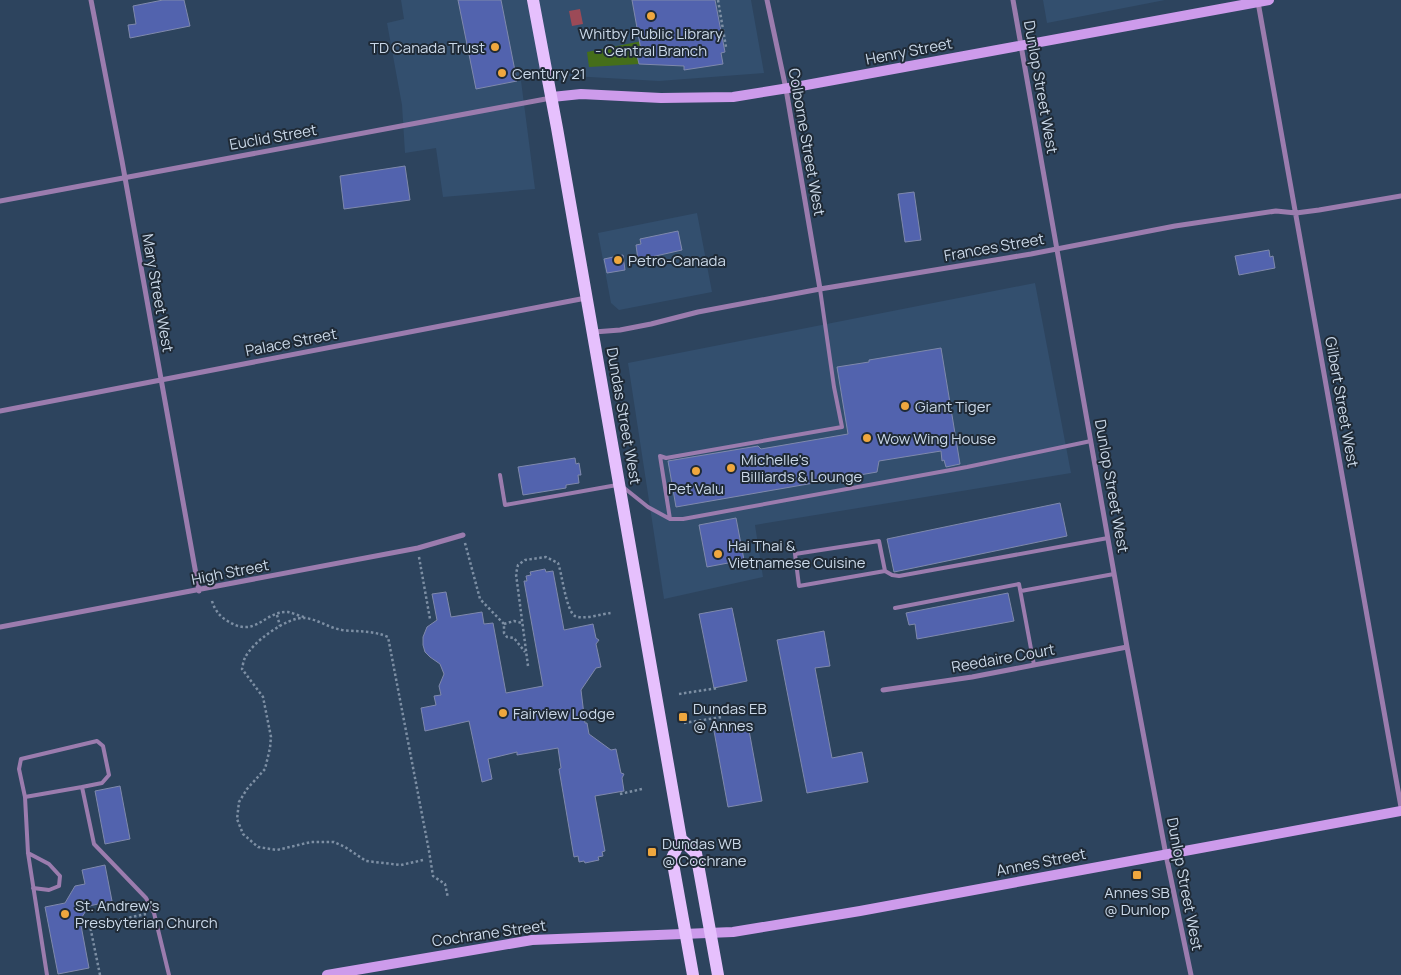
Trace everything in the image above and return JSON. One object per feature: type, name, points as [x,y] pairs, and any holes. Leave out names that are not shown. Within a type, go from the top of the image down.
[{"type":"main road","name":"Dundas Street West","points":[[533,0],[552,97],[681,838],[696,853],[718,975]]},
{"type":"main road","name":"Henry Street","points":[[552,97],[581,94],[661,98],[733,97],[786,89],[1263,1]]},
{"type":"main road","name":"Annes Street","points":[[686,934],[733,932],[860,911],[1401,812]]},
{"type":"main road","points":[[681,838],[672,858],[693,975]]},
{"type":"main road","name":"Cochrane Street","points":[[327,975],[532,940],[686,934]]},
{"type":"street","name":"Mary Street West","points":[[91,0],[125,176],[199,590]]},
{"type":"street","name":"Colborne Street West","points":[[767,0],[786,89],[820,289]]},
{"type":"street","name":"Dunlop Street West","points":[[1013,0],[1127,647],[1191,975]]},
{"type":"street","name":"Gilbert Street West","points":[[1263,1],[1296,213],[1401,807]]},
{"type":"street","name":"Euclid Street","points":[[0,201],[552,97]]},
{"type":"street","name":"Frances Street","points":[[593,332],[620,330],[698,312],[820,289],[1176,226],[1276,211],[1296,213],[1319,210],[1401,196]]},
{"type":"street","name":"Palace Street","points":[[0,411],[587,298]]},
{"type":"street","name":"High Street","points":[[0,627],[418,548],[463,535]]},
{"type":"street","name":"Reedaire Court","points":[[883,690],[928,684],[1127,647]]},
{"type":"lane","points":[[670,519],[660,456],[666,458],[842,427],[834,388],[820,289]]},
{"type":"lane","points":[[500,475],[505,505],[619,484],[648,507],[670,519],[683,519],[967,467],[1091,441]]},
{"type":"lane","points":[[885,571],[879,541],[795,554],[799,586],[885,571],[899,576],[1108,538]]},
{"type":"lane","points":[[1021,591],[1114,574]]},
{"type":"lane","points":[[895,608],[1019,584],[1034,665]]},
{"type":"lane","points":[[24,797],[102,783],[109,775],[103,746],[97,742],[21,759],[19,769],[24,797],[28,853],[48,975]]},
{"type":"lane","points":[[82,787],[94,844],[146,898],[154,913],[169,975]]},
{"type":"lane","points":[[28,853],[49,864],[60,876],[59,886],[50,890],[33,888]]},
{"type":"path","points":[[718,0],[726,47]]},
{"type":"path","points":[[463,535],[480,599],[504,624],[504,632],[507,637],[514,638],[526,653]]},
{"type":"path","points":[[418,548],[430,619]]},
{"type":"path","points":[[528,666],[516,574],[518,565],[526,560],[546,557],[558,563],[570,611],[575,616],[582,617],[611,613]]},
{"type":"path","points":[[212,601],[222,617],[233,625],[247,628],[276,615],[289,612],[341,630],[366,631],[388,637],[433,876],[445,884],[448,898]]},
{"type":"path","points":[[276,615],[280,626]]},
{"type":"path","points":[[305,618],[280,626],[252,648],[245,657],[242,669],[263,697],[271,737],[265,769],[246,789],[239,802],[237,819],[243,834],[258,847],[277,850],[312,842],[334,842],[366,861],[401,865],[423,860]]},
{"type":"path","points":[[504,624],[514,621],[522,623]]},
{"type":"path","points":[[679,694],[718,688]]},
{"type":"path","points":[[684,723],[722,717]]},
{"type":"path","points":[[620,794],[642,789]]},
{"type":"path","points":[[100,975],[90,926],[154,913]]},
{"type":"shaded area","points":[[401,0],[751,0],[764,73],[659,81],[520,73],[535,189],[443,197],[436,148],[405,153],[402,105],[387,23],[404,19]]},
{"type":"shaded area","points":[[1043,0],[1165,0],[1047,23]]},
{"type":"shaded area","points":[[580,9],[583,24],[572,26],[569,11]]},
{"type":"shaded area","points":[[657,38],[659,48],[636,51],[639,64],[589,67],[587,52]]},
{"type":"shaded area","points":[[697,213],[712,292],[619,310],[611,303],[598,233]]},
{"type":"shaded area","points":[[1035,283],[1071,473],[755,525],[763,577],[664,599],[628,363]]},
{"type":"building","points":[[163,0],[184,0],[190,26],[130,38],[128,25],[136,24],[133,6]]},
{"type":"building","points":[[458,0],[501,0],[517,81],[476,89]]},
{"type":"building","points":[[632,0],[715,0],[725,52],[721,53],[723,64],[684,70],[684,66],[639,64],[636,51],[641,50]]},
{"type":"building","points":[[405,166],[410,200],[344,209],[340,176]]},
{"type":"building","points":[[914,192],[921,240],[905,242],[898,194]]},
{"type":"building","points":[[678,231],[682,250],[638,260],[636,245],[641,244],[640,239]]},
{"type":"building","points":[[1269,250],[1270,257],[1273,256],[1275,268],[1239,275],[1235,256]]},
{"type":"building","points":[[623,255],[625,270],[607,273],[604,259]]},
{"type":"building","points":[[941,348],[960,464],[946,467],[944,460],[942,461],[941,451],[879,461],[877,472],[676,507],[668,461],[758,446],[761,449],[848,434],[837,367]]},
{"type":"building","points":[[575,458],[576,464],[579,463],[581,475],[578,475],[579,483],[566,485],[566,488],[523,495],[518,467]]},
{"type":"building","points":[[1060,503],[1067,536],[894,572],[887,539]]},
{"type":"building","points":[[736,518],[744,560],[707,567],[699,525]]},
{"type":"building","name":"Fairview Lodge","points":[[545,569],[546,572],[553,571],[564,630],[593,624],[596,638],[599,640],[596,644],[601,667],[596,668],[581,690],[585,723],[587,723],[589,734],[611,750],[616,749],[621,773],[624,774],[622,778],[624,791],[595,796],[605,851],[602,852],[603,856],[598,857],[599,860],[585,863],[584,861],[579,862],[578,856],[574,857],[559,769],[561,768],[558,748],[517,755],[517,752],[488,759],[492,779],[482,782],[469,721],[425,731],[421,708],[436,705],[434,696],[441,695],[439,686],[444,674],[440,664],[425,652],[423,645],[423,637],[427,627],[437,620],[432,594],[446,592],[451,617],[482,612],[484,624],[493,623],[506,693],[543,686],[524,581],[527,581],[526,576],[531,575],[530,572]]},
{"type":"building","points":[[1008,593],[1014,621],[917,639],[915,624],[909,625],[906,613]]},
{"type":"building","points":[[732,608],[747,681],[714,688],[699,614]]},
{"type":"building","points":[[824,631],[830,666],[815,668],[832,758],[862,752],[868,782],[807,793],[777,640]]},
{"type":"building","points":[[748,725],[762,801],[728,807],[714,731]]},
{"type":"building","points":[[120,786],[130,839],[105,844],[95,791]]},
{"type":"building","name":"St. Andrew's Presbyterian Church","points":[[105,865],[112,901],[89,906],[80,920],[89,968],[58,974],[45,907],[65,903],[75,886],[85,884],[82,870]]},
{"type":"place","name":"Whitby Public Library - Central Branch","points":[[651,16]]},
{"type":"place","name":"TD Canada Trust","points":[[495,47]]},
{"type":"place","name":"Century 21","points":[[502,73]]},
{"type":"place","name":"Petro-Canada","points":[[618,260]]},
{"type":"place","name":"Giant Tiger","points":[[905,406]]},
{"type":"place","name":"Wow Wing House","points":[[867,438]]},
{"type":"place","name":"Michelle's Billiards & Lounge","points":[[731,468]]},
{"type":"place","name":"Pet Valu","points":[[696,471]]},
{"type":"place","name":"Hai Thai & Vietnamese Cuisine","points":[[718,554]]},
{"type":"place","name":"Fairview Lodge","points":[[503,713]]},
{"type":"place","name":"Dundas EB @ Annes","points":[[683,717]]},
{"type":"place","name":"Dundas WB @ Cochrane","points":[[652,852]]},
{"type":"place","name":"Annes SB @ Dunlop","points":[[1137,875]]},
{"type":"place","name":"St. Andrew's Presbyterian Church","points":[[65,914]]}]
